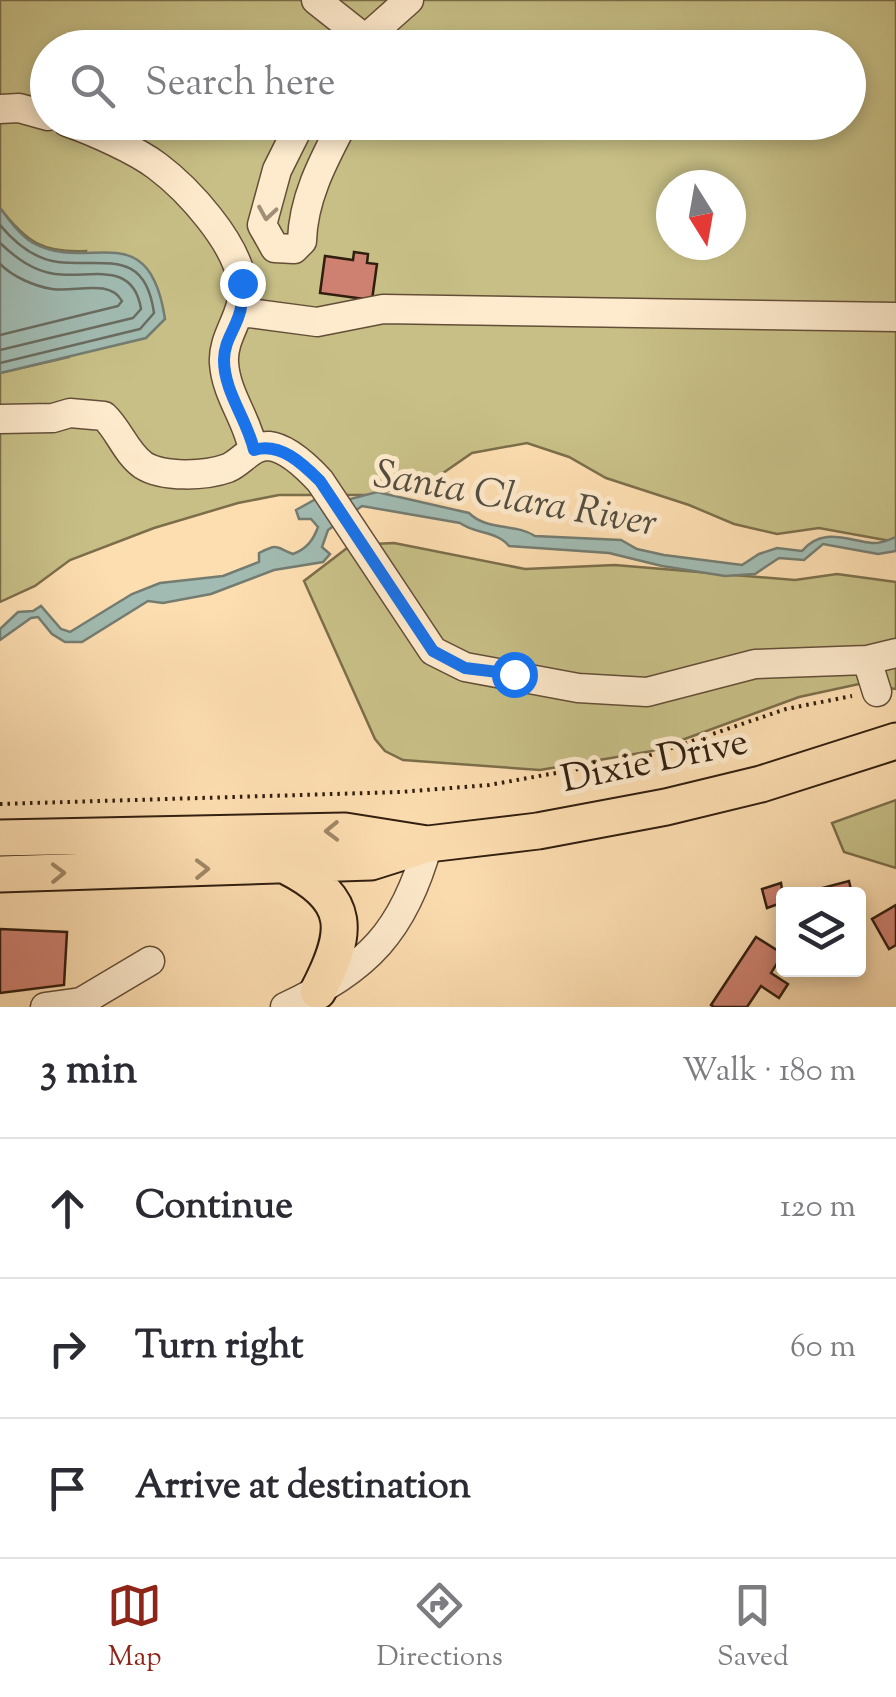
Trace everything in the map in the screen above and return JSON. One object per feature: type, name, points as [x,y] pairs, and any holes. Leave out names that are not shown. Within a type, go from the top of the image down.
[{"type":"main road","name":"Dixie Drive","points":[[0,874],[371,862],[428,844],[538,831],[666,808],[762,784],[896,741]]},
{"type":"main road","name":"Dixie Drive","points":[[0,838],[345,831],[428,844]]},
{"type":"main road","points":[[288,867],[316,884],[339,914],[338,948],[318,991]]},
{"type":"street","points":[[316,0],[347,30]]},
{"type":"street","points":[[374,30],[409,0]]},
{"type":"street","points":[[104,140],[154,164],[186,192],[232,250],[242,283],[241,312],[226,344],[224,364],[254,450]]},
{"type":"street","points":[[291,140],[277,170],[262,225],[275,248],[294,249],[302,241],[302,221],[315,180],[335,140]]},
{"type":"street","points":[[241,312],[317,322],[383,310],[896,317]]},
{"type":"street","points":[[0,419],[53,418],[70,413],[104,416],[139,462],[162,472],[207,472],[228,468],[254,450],[268,446],[280,450],[320,481],[433,651],[465,668],[578,688],[647,692],[755,664],[866,660],[896,653]]},
{"type":"street","points":[[866,660],[866,694]]},
{"type":"street","points":[[286,1007],[318,991],[364,959],[393,928],[413,893],[428,844]]},
{"type":"street","points":[[45,1007],[82,1004],[150,961]]},
{"type":"path","points":[[0,804],[400,792],[489,785],[645,757],[786,709],[866,694]]},
{"type":"shaded area","points":[[0,0],[896,0],[896,542],[819,528],[777,534],[734,524],[606,478],[569,457],[527,443],[472,453],[430,482],[370,495],[279,495],[154,528],[70,560],[35,586],[0,602],[0,373],[69,357],[86,251],[58,250],[27,237],[0,208]]},
{"type":"shaded area","points":[[394,543],[525,569],[615,565],[795,580],[837,574],[896,582],[896,689],[859,684],[799,697],[652,751],[540,770],[403,760],[385,751],[375,739],[304,581],[351,545]]},
{"type":"shaded area","points":[[896,800],[896,868],[844,852],[832,823]]},
{"type":"water","points":[[0,208],[33,243],[54,251],[114,253],[131,257],[146,267],[157,287],[165,319],[146,338],[0,373]]},
{"type":"water","points":[[377,492],[469,513],[484,522],[535,536],[621,540],[637,549],[664,555],[742,565],[777,548],[802,551],[826,537],[875,543],[896,537],[896,551],[878,554],[823,544],[804,560],[779,558],[755,574],[725,576],[609,553],[509,546],[460,523],[362,506],[328,530],[322,547],[330,554],[323,562],[274,570],[211,594],[163,603],[148,601],[82,642],[65,642],[38,617],[0,640],[0,629],[18,612],[41,606],[61,629],[70,632],[132,594],[160,583],[223,576],[259,562],[259,553],[274,547],[293,554],[308,544],[318,527],[311,519],[299,519],[296,510],[323,495],[343,501]]},
{"type":"building","points":[[354,252],[368,254],[367,263],[377,264],[372,300],[320,293],[325,256],[353,260]]},
{"type":"building","points":[[849,881],[850,887],[826,887]]},
{"type":"building","points":[[781,883],[782,887],[776,887],[776,905],[767,908],[762,889]]},
{"type":"building","points":[[896,905],[896,945],[889,949],[872,919]]},
{"type":"building","points":[[0,929],[67,932],[64,985],[0,993]]},
{"type":"building","points":[[756,937],[776,950],[776,965],[771,973],[788,984],[779,998],[761,986],[747,1007],[711,1005]]},
{"type":"route","points":[[242,283],[241,312],[226,344],[224,364],[254,450],[268,446],[280,450],[320,481],[433,651],[465,668],[514,674]]},
{"type":"water label","name":"Santa Clara River","points":[[515,501]]}]
